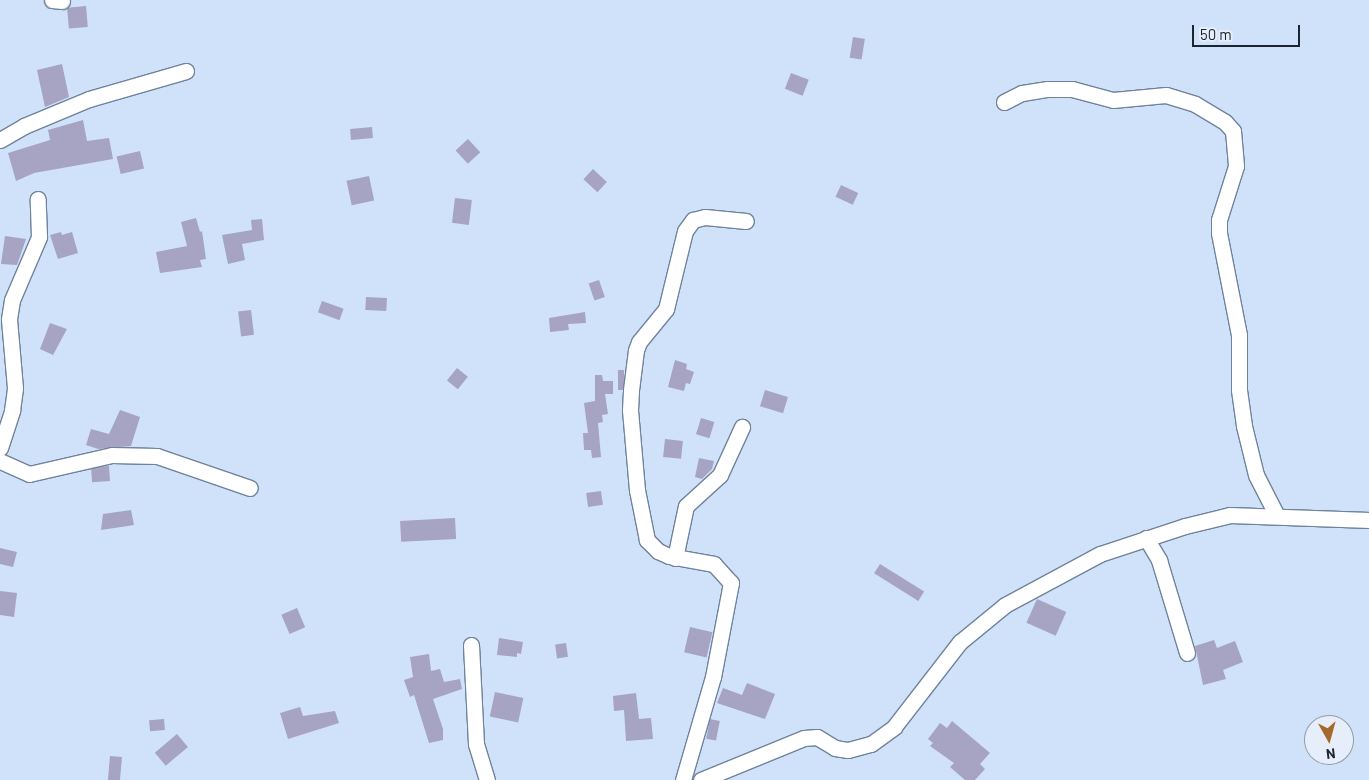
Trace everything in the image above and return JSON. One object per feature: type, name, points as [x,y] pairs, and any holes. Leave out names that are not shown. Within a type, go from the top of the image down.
[{"type":"street","points":[[0,140],[24,126],[89,99],[186,70]]},
{"type":"street","points":[[1004,102],[1022,93],[1048,89],[1072,89],[1113,100],[1166,94],[1195,104],[1233,131],[1236,166],[1219,220],[1219,233],[1239,335],[1239,390],[1244,426],[1256,475],[1277,516]]},
{"type":"street","points":[[0,448],[12,410],[15,388],[10,337],[11,310],[39,237],[38,199]]},
{"type":"street","points":[[683,780],[713,677],[731,583],[714,564],[675,558],[658,551],[646,540],[642,526],[630,410],[636,350],[639,342],[666,309],[681,246],[694,220],[724,216],[746,221]]},
{"type":"street","points":[[675,558],[686,506],[720,475],[742,427]]},
{"type":"street","points":[[0,461],[29,474],[112,455],[157,456],[250,488]]},
{"type":"street","points":[[701,780],[804,738],[817,737],[835,748],[848,750],[871,744],[894,726],[960,642],[1004,605],[1100,554],[1146,538],[1230,516],[1369,520]]},
{"type":"street","points":[[1146,538],[1159,560],[1186,653]]},
{"type":"street","points":[[471,645],[476,744],[487,780]]},
{"type":"building","points":[[86,6],[88,27],[69,29],[67,8]]},
{"type":"building","points":[[853,37],[865,39],[862,60],[850,58]]},
{"type":"building","points":[[62,64],[69,97],[45,107],[37,70]]},
{"type":"building","points":[[791,73],[809,80],[803,96],[785,89]]},
{"type":"building","points":[[83,120],[87,141],[109,138],[113,159],[34,173],[16,181],[8,153],[50,140],[48,130]]},
{"type":"building","points":[[372,127],[373,138],[351,140],[350,129]]},
{"type":"building","points":[[468,139],[480,152],[468,164],[456,151]]},
{"type":"building","points":[[140,151],[144,169],[121,174],[117,156]]},
{"type":"building","points":[[593,169],[607,182],[597,192],[583,179]]},
{"type":"building","points":[[369,176],[374,200],[352,205],[347,181]]},
{"type":"building","points":[[841,185],[858,193],[853,205],[836,197]]},
{"type":"building","points":[[455,198],[472,200],[469,225],[452,223]]},
{"type":"building","points":[[196,218],[200,232],[202,231],[206,259],[200,260],[202,267],[160,273],[156,252],[187,246],[181,222]]},
{"type":"building","points":[[262,219],[264,240],[242,244],[245,260],[228,264],[222,235],[252,230],[251,220]]},
{"type":"building","points":[[61,232],[62,235],[72,232],[78,253],[58,259],[50,235]]},
{"type":"building","points":[[5,236],[26,239],[17,265],[1,264]]},
{"type":"building","points":[[599,280],[605,297],[594,301],[589,284]]},
{"type":"building","points":[[366,297],[387,298],[386,311],[365,310]]},
{"type":"building","points":[[322,301],[344,309],[340,320],[318,312]]},
{"type":"building","points":[[251,310],[254,335],[241,336],[238,312]]},
{"type":"building","points":[[585,312],[586,323],[568,324],[569,330],[550,332],[549,318]]},
{"type":"building","points":[[50,323],[67,329],[53,355],[40,349]]},
{"type":"building","points":[[675,360],[687,364],[686,369],[694,372],[690,384],[686,383],[684,391],[668,387]]},
{"type":"building","points":[[457,368],[468,377],[458,389],[447,380]]},
{"type":"building","points":[[618,370],[624,370],[624,390],[618,390]]},
{"type":"building","points":[[595,375],[602,375],[603,381],[613,381],[613,394],[605,394],[608,414],[602,415],[603,422],[598,423],[601,457],[592,458],[591,450],[584,450],[583,433],[588,433],[584,403],[595,401]]},
{"type":"building","points":[[765,390],[788,397],[783,413],[760,406]]},
{"type":"building","points":[[120,410],[140,417],[131,446],[98,449],[86,445],[91,429],[109,434]]},
{"type":"building","points":[[701,418],[714,422],[709,438],[696,434]]},
{"type":"building","points":[[665,439],[683,441],[681,459],[663,457]]},
{"type":"building","points":[[699,458],[714,461],[712,469],[702,479],[695,477]]},
{"type":"building","points":[[109,466],[110,481],[92,482],[91,467]]},
{"type":"building","points":[[601,491],[603,505],[588,507],[586,493]]},
{"type":"building","points":[[131,510],[134,525],[101,530],[103,514]]},
{"type":"building","points":[[455,518],[456,539],[401,542],[400,521]]},
{"type":"building","points":[[0,548],[17,552],[13,567],[0,564]]},
{"type":"building","points":[[880,564],[924,592],[918,601],[874,573]]},
{"type":"building","points":[[0,591],[17,593],[14,617],[0,615]]},
{"type":"building","points":[[1037,599],[1066,612],[1056,636],[1026,623]]},
{"type":"building","points":[[297,608],[305,627],[290,634],[281,615]]},
{"type":"building","points":[[690,627],[712,632],[707,658],[684,652]]},
{"type":"building","points":[[499,638],[523,642],[521,654],[517,653],[517,657],[497,655]]},
{"type":"building","points":[[1214,640],[1217,648],[1235,641],[1243,662],[1223,670],[1226,679],[1203,685],[1195,646]]},
{"type":"building","points":[[566,643],[568,657],[557,658],[555,645]]},
{"type":"building","points":[[429,654],[431,671],[440,669],[444,682],[460,679],[462,689],[433,699],[443,729],[443,740],[429,743],[414,695],[410,697],[404,680],[413,677],[410,657]]},
{"type":"building","points":[[747,683],[775,694],[765,719],[717,703],[723,688],[742,695]]},
{"type":"building","points":[[495,692],[523,698],[518,722],[490,716]]},
{"type":"building","points":[[636,693],[639,719],[651,718],[653,739],[626,741],[624,710],[614,711],[613,696]]},
{"type":"building","points":[[300,707],[303,716],[335,711],[339,723],[288,739],[280,713]]},
{"type":"building","points":[[164,719],[165,730],[150,731],[149,720]]},
{"type":"building","points":[[710,719],[720,721],[716,741],[706,739]]},
{"type":"building","points":[[952,721],[990,753],[980,764],[985,769],[975,780],[965,780],[950,767],[954,763],[930,746],[933,743],[928,739],[940,723],[947,728]]},
{"type":"building","points":[[177,734],[188,747],[166,766],[155,753]]},
{"type":"building","points":[[110,756],[122,757],[120,780],[108,780]]}]
